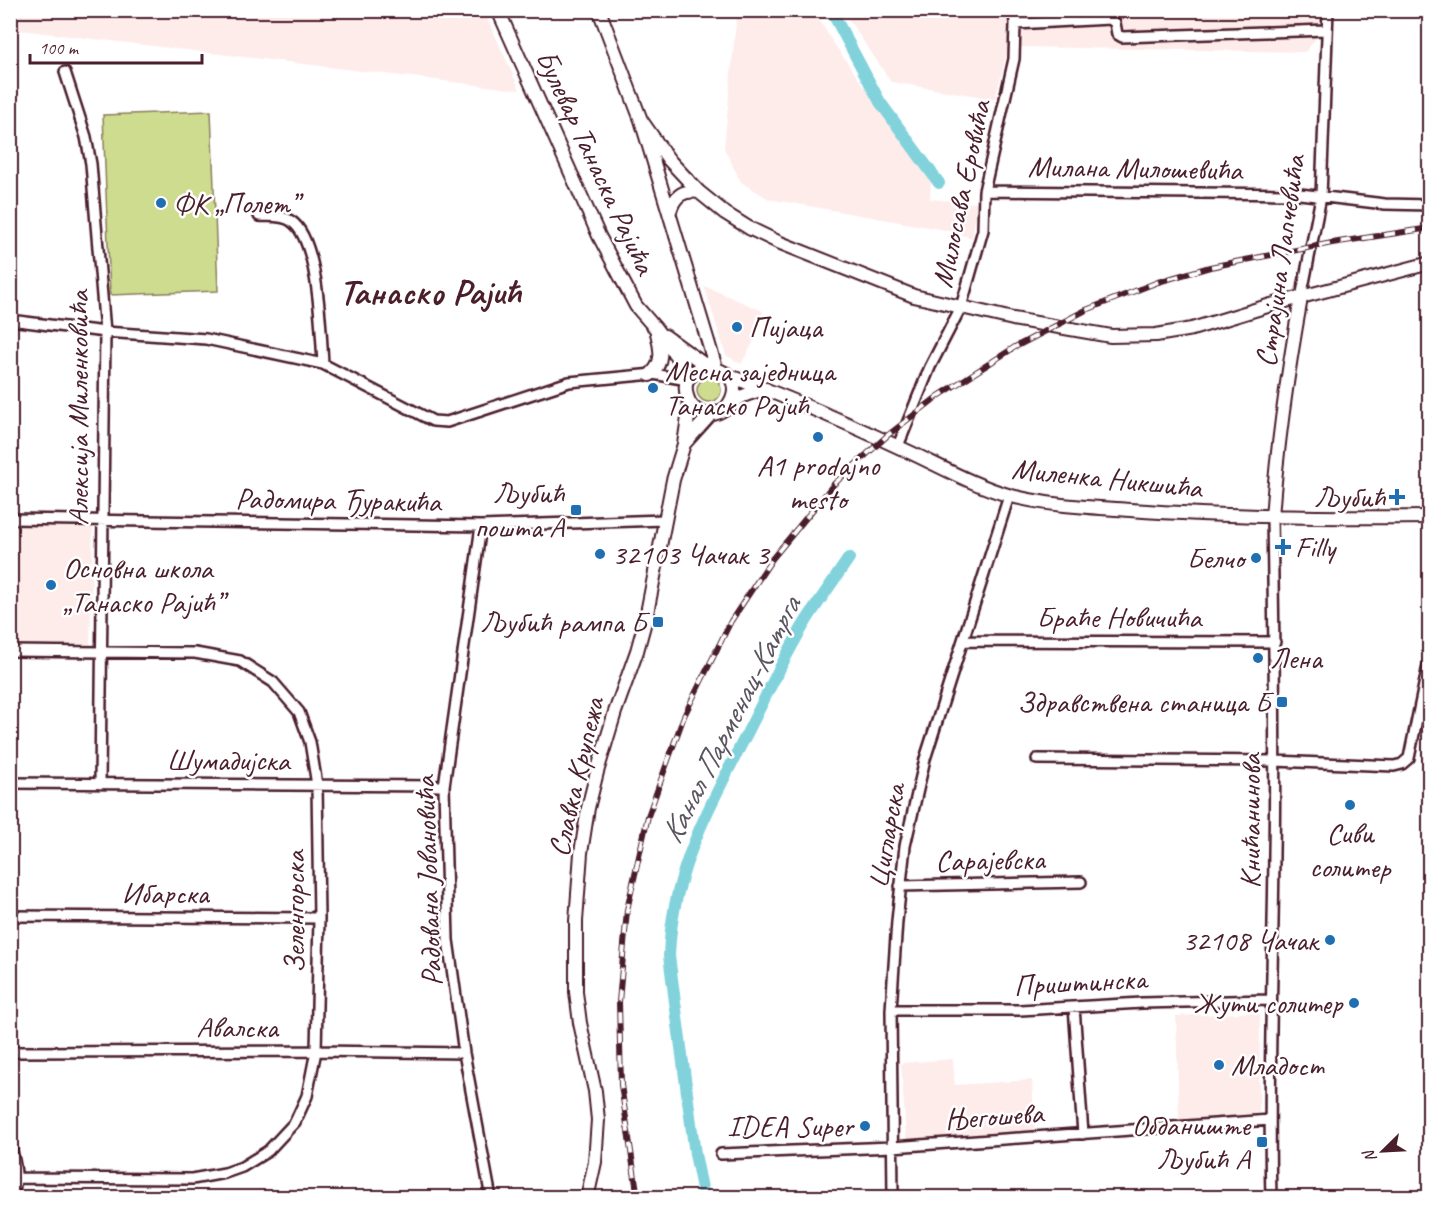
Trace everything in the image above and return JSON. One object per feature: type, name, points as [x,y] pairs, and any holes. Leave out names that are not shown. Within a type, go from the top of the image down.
[{"type":"main road","name":"Булевар Танаска Рајића","points":[[498,10],[599,236],[636,306],[656,329]]},
{"type":"main road","points":[[599,10],[641,120],[670,211],[712,367]]},
{"type":"main road","points":[[641,120],[669,160],[699,192],[725,213],[778,242],[914,296],[1013,319],[1111,336],[1156,335],[1192,329],[1429,264]]},
{"type":"main road","points":[[670,211],[673,201],[679,195],[688,191],[699,192]]},
{"type":"main road","name":"Страјина Лапчевића","points":[[1272,518],[1301,298]]},
{"type":"main road","points":[[656,329],[729,376],[734,389],[727,407]]},
{"type":"main road","points":[[650,375],[660,365],[661,357],[656,329]]},
{"type":"main road","points":[[656,329],[689,378]]},
{"type":"main road","points":[[712,367],[701,368],[689,378],[686,392],[690,404],[696,410],[711,414],[723,411],[747,394],[765,389]]},
{"type":"main road","name":"Миленка Никшића","points":[[729,376],[898,446],[1009,496],[1116,509],[1272,518],[1430,517]]},
{"type":"main road","name":"Славка Крупежа","points":[[587,1197],[595,1162],[598,1120],[595,1090],[580,1023],[576,992],[577,910],[581,853],[588,808],[597,772],[646,618],[665,520],[684,444],[690,404]]},
{"type":"main road","points":[[684,444],[711,414]]},
{"type":"street","name":"Милосава Еровића","points":[[898,446],[930,368],[961,307],[983,230],[984,191],[1014,59],[1014,10]]},
{"type":"street","name":"Страјина Лапчевића","points":[[1301,298],[1321,197],[1328,10]]},
{"type":"street","points":[[1015,24],[1110,20],[1115,23],[1117,34],[1122,38],[1326,30]]},
{"type":"street","name":"Алексија Миленковића","points":[[65,72],[86,137],[91,164],[105,332],[100,784]]},
{"type":"street","name":"Милана Милошевића","points":[[984,191],[1300,194],[1384,204],[1430,205]]},
{"type":"street","points":[[259,216],[286,218],[297,225],[303,236],[320,305],[323,364]]},
{"type":"street","points":[[10,320],[105,332],[206,339],[323,364],[433,421],[440,422],[447,422],[569,382],[650,375],[689,378]]},
{"type":"street","name":"Цигларска","points":[[893,1197],[891,1010],[905,846],[925,759],[1009,496]]},
{"type":"street","name":"Книћанинова","points":[[1271,1197],[1270,1000],[1275,761],[1272,518]]},
{"type":"street","name":"Радомира Ђуракића","points":[[10,519],[481,526],[665,520]]},
{"type":"street","name":"Радована Јовановића","points":[[481,526],[444,786],[448,940],[464,1053],[491,1197]]},
{"type":"street","name":"Браће Новичића","points":[[963,641],[1275,642]]},
{"type":"street","name":"Зеленгорска","points":[[10,651],[195,653],[240,661],[273,682],[299,712],[310,742],[317,784],[319,918],[316,1051],[307,1096],[296,1122],[268,1151],[242,1167],[225,1173],[192,1179],[16,1178]]},
{"type":"street","points":[[1037,759],[1275,761],[1394,766],[1402,764],[1409,758],[1430,656]]},
{"type":"street","name":"Шумадијска","points":[[10,783],[444,786]]},
{"type":"street","name":"Сарајевска","points":[[900,886],[1081,882]]},
{"type":"street","name":"Ибарска","points":[[10,916],[319,918]]},
{"type":"street","name":"Приштинска","points":[[891,1010],[1020,1010],[1270,1000]]},
{"type":"street","points":[[1074,1007],[1083,1134]]},
{"type":"street","name":"Авалска","points":[[10,1052],[464,1053]]},
{"type":"street","name":"Његошева","points":[[721,1154],[892,1147],[1270,1120]]},
{"type":"street","points":[[10,1142],[16,1178],[15,1190],[10,1196]]},
{"type":"shaded area","points":[[11,10],[484,11],[520,90],[11,29]]},
{"type":"shaded area","points":[[737,11],[814,11],[832,41],[931,182],[930,199],[978,203],[972,238],[945,230],[769,199],[741,182],[724,148]]},
{"type":"shaded area","points":[[843,11],[1011,11],[1006,57],[995,99],[891,82]]},
{"type":"shaded area","points":[[1022,11],[1320,11],[1319,35],[1305,52],[1020,47]]},
{"type":"shaded area","name":"Пијаца","points":[[704,286],[763,311],[753,343],[741,364],[726,355]]},
{"type":"shaded area","name":"Основна школа „Танаско Рајић”","points":[[11,524],[93,526],[90,644],[11,644]]},
{"type":"shaded area","name":"Младост","points":[[1260,1012],[1259,1113],[1179,1121],[1176,1016]]},
{"type":"shaded area","points":[[953,1059],[955,1085],[1032,1080],[1035,1130],[906,1139],[901,1063]]},
{"type":"green space","name":"ФК „Полет”","points":[[211,111],[218,291],[110,295],[103,115]]},
{"type":"green space","points":[[709,378],[718,381],[721,390],[718,399],[709,402],[700,399],[697,390],[700,381]]},
{"type":"waterway","name":"Канал Парменац-Катрга","points":[[831,10],[880,102],[939,183]]},
{"type":"waterway","name":"Канал Парменац-Катрга","points":[[704,1198],[695,1154],[669,956],[676,898],[693,846],[715,796],[788,653],[805,623],[849,558]]},
{"type":"railway","points":[[638,1198],[621,1085],[619,1002],[627,910],[648,816],[684,716],[731,621],[772,559],[834,484],[888,435],[937,397],[1015,347],[1086,310],[1158,282],[1210,267],[1332,243],[1430,228]]},
{"type":"place","name":"ФК „Полет”","points":[[161,203]]},
{"type":"place","name":"Пијаца","points":[[737,327]]},
{"type":"place","name":"Месна заједница Танаско Рајић","points":[[653,388]]},
{"type":"place","name":"A1 prodajno mesto","points":[[818,437]]},
{"type":"place","name":"Љубић","points":[[1397,497]]},
{"type":"place","name":"Љубић пошта А","points":[[576,510]]},
{"type":"place","name":"Filly","points":[[1283,547]]},
{"type":"place","name":"32103 Чачак 3","points":[[600,554]]},
{"type":"place","name":"Белчо","points":[[1256,558]]},
{"type":"place","name":"Основна школа „Танаско Рајић”","points":[[51,585]]},
{"type":"place","name":"Љубић рампа Б","points":[[658,622]]},
{"type":"place","name":"Лена","points":[[1258,658]]},
{"type":"place","name":"Здравствена станица Б","points":[[1282,702]]},
{"type":"place","name":"Сиви солитер","points":[[1350,805]]},
{"type":"place","name":"32108 Чачак","points":[[1330,940]]},
{"type":"place","name":"Жути солитер","points":[[1354,1003]]},
{"type":"place","name":"Младост","points":[[1219,1065]]},
{"type":"place","name":"IDEA Super","points":[[865,1126]]},
{"type":"place","name":"Обданиште Љубић А","points":[[1262,1142]]},
{"type":"district","name":"Танаско Рајић","points":[[430,291]]}]
